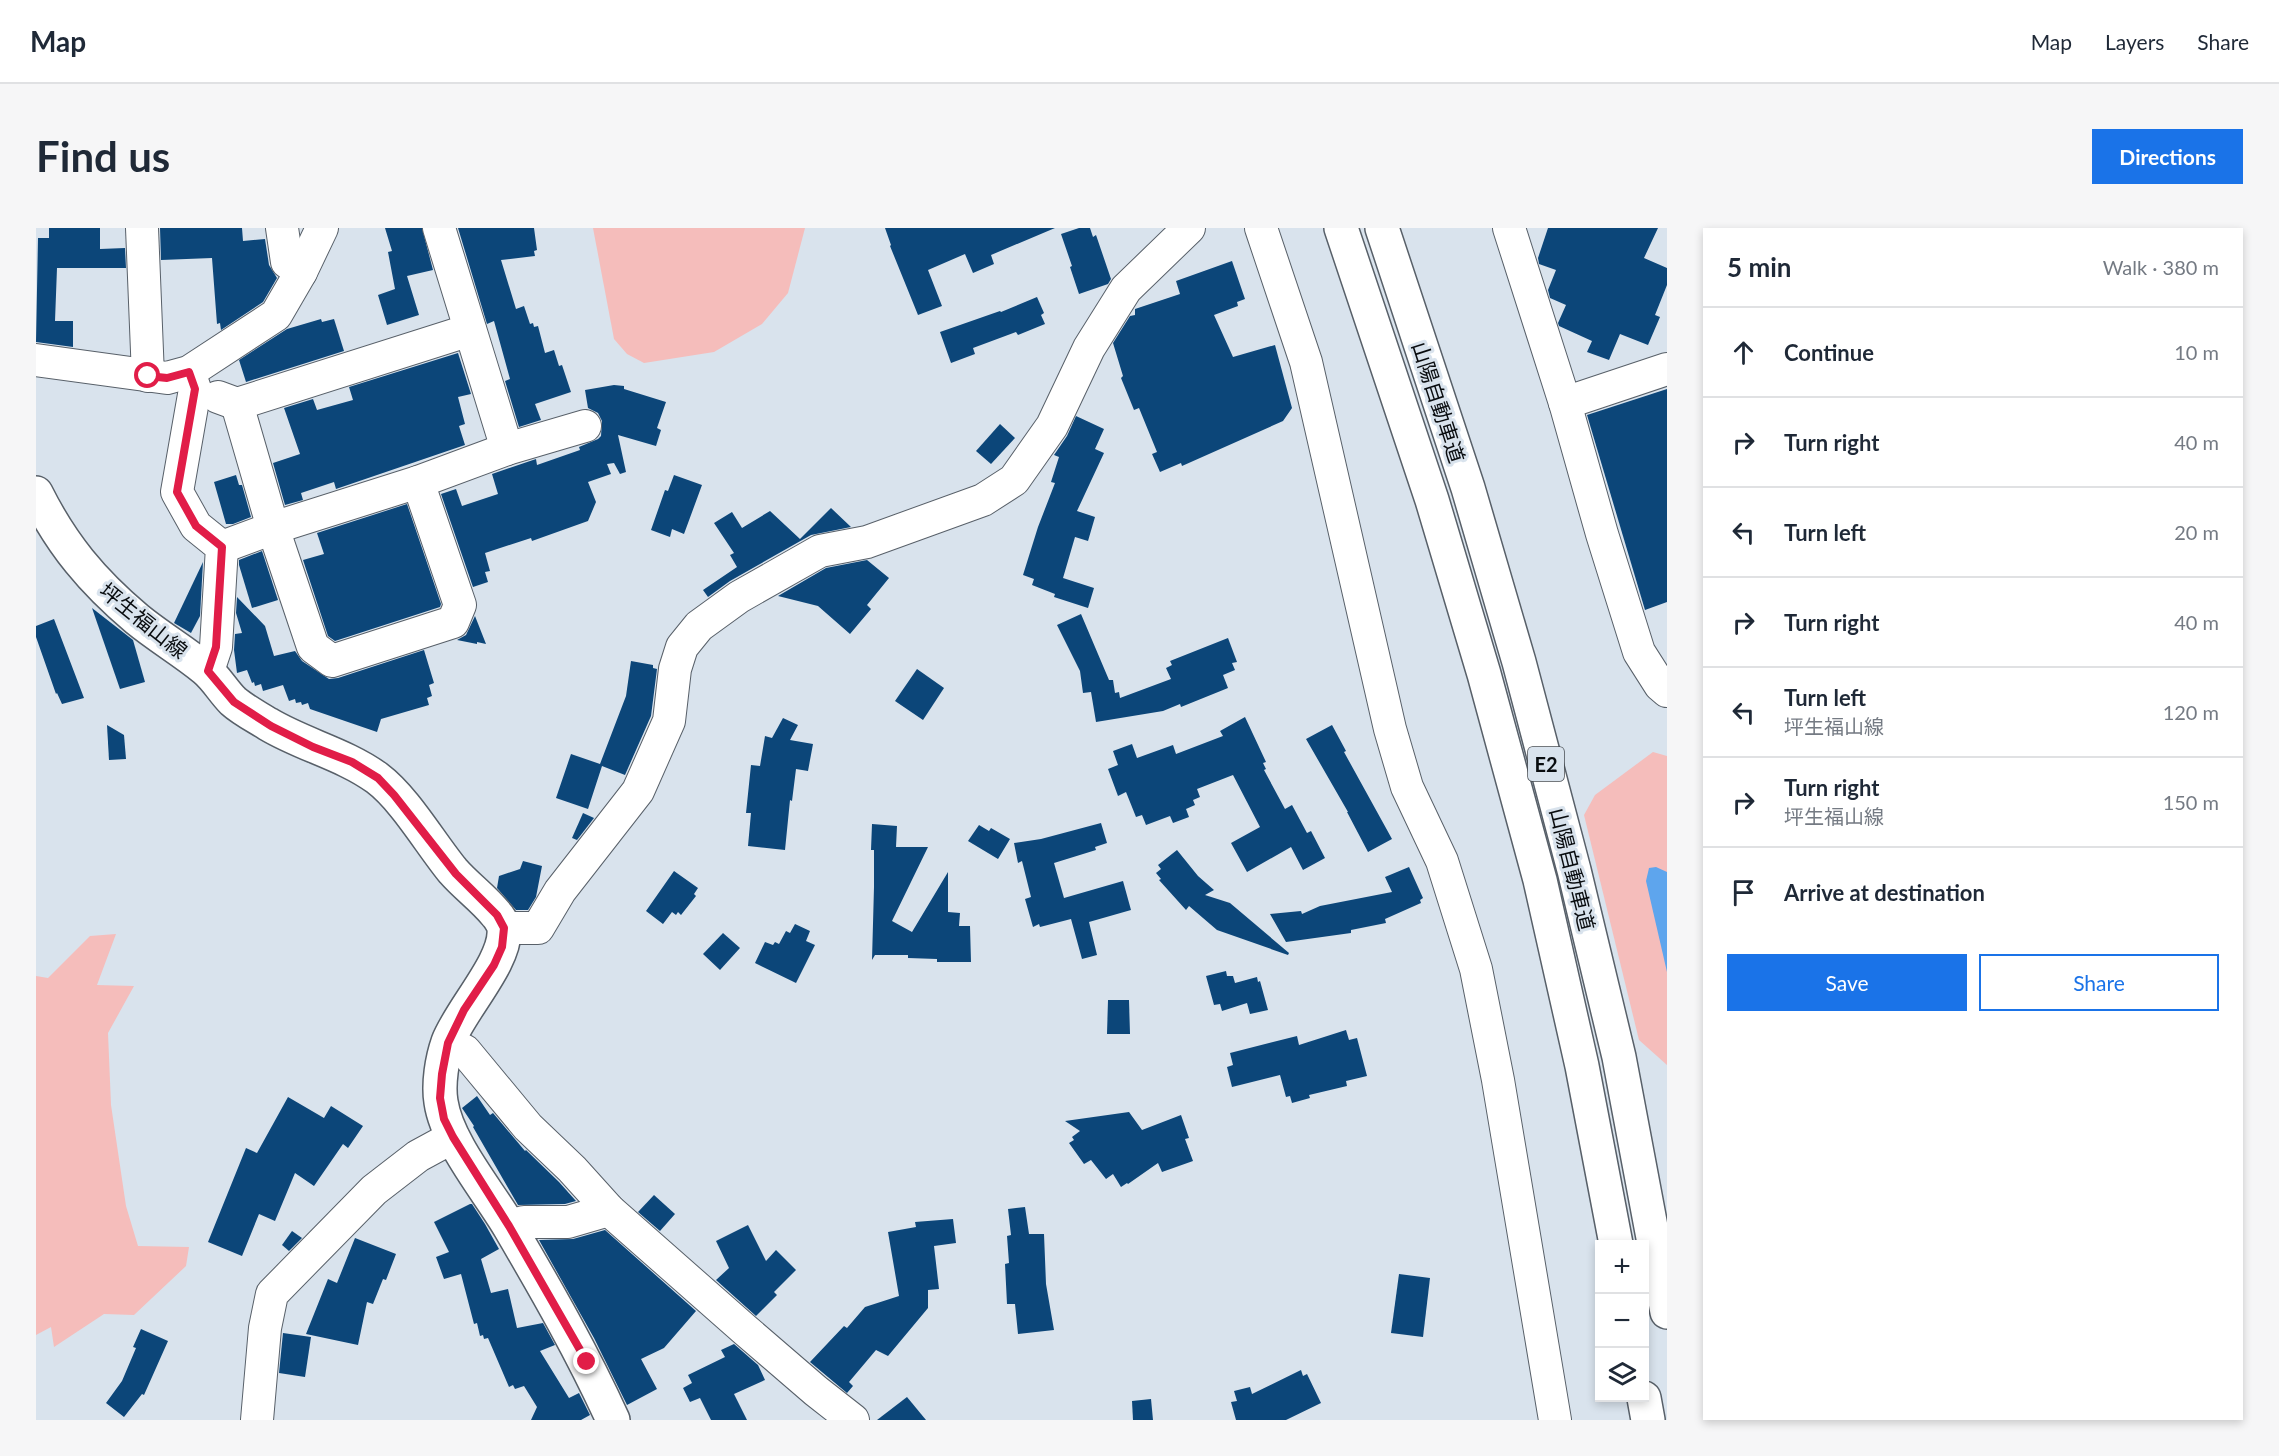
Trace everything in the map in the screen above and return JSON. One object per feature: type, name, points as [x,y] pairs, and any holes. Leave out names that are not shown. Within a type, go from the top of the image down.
[{"type":"main road","name":"山陽自動車道","points":[[1341,228],[1432,500],[1484,674],[1540,880],[1582,1066],[1615,1240]]},
{"type":"main road","name":"山陽自動車道","points":[[1382,228],[1468,488],[1519,662],[1571,859],[1619,1057],[1667,1312]]},
{"type":"main road","name":"坪生福山線","points":[[36,493],[53,528],[77,560],[102,587],[138,620],[208,671],[234,702],[313,747],[352,762],[378,778],[456,874],[497,915],[504,928]]},
{"type":"main road","points":[[504,928],[502,947],[494,965],[464,1010],[448,1043],[440,1098],[444,1119],[587,1362],[613,1420]]},
{"type":"main road","points":[[1645,1402],[1648,1420]]},
{"type":"street","points":[[142,228],[148,376]]},
{"type":"street","points":[[282,228],[287,261],[301,272]]},
{"type":"street","points":[[222,547],[196,526],[177,492],[192,381],[276,315],[301,272],[322,228]]},
{"type":"street","points":[[438,228],[507,449]]},
{"type":"street","points":[[504,928],[538,928],[560,891],[638,791],[669,721],[675,669],[682,647],[699,626],[739,597],[820,550],[867,542],[983,500],[1014,480],[1052,426],[1089,348],[1126,289],[1189,228]]},
{"type":"street","points":[[1261,228],[1306,362],[1390,729],[1407,787],[1442,861],[1476,969],[1555,1420]]},
{"type":"street","points":[[1512,229],[1639,652],[1660,685],[1667,691]]},
{"type":"street","points":[[36,360],[192,381],[237,404],[470,330]]},
{"type":"street","points":[[1565,403],[1667,369]]},
{"type":"street","points":[[237,404],[273,528],[314,647],[332,661],[453,622],[460,605],[418,482]]},
{"type":"street","points":[[222,547],[273,528],[418,482],[507,449],[585,426]]},
{"type":"street","points":[[208,671],[216,647],[222,547]]},
{"type":"street","points":[[448,1043],[465,1051],[528,1127],[572,1168],[609,1210],[807,1384],[853,1420]]},
{"type":"street","points":[[257,1420],[265,1328],[272,1294],[374,1190],[418,1156],[453,1137]]},
{"type":"street","points":[[509,1226],[524,1222],[568,1222],[609,1210]]},
{"type":"shaded area","points":[[593,228],[805,228],[788,293],[762,324],[714,352],[644,363],[627,354],[614,339]]},
{"type":"shaded area","points":[[1653,752],[1667,756],[1667,1065],[1639,1040],[1584,815],[1595,795]]},
{"type":"shaded area","points":[[116,934],[97,985],[134,986],[108,1033],[111,1105],[126,1206],[138,1246],[189,1247],[186,1266],[134,1315],[104,1314],[54,1347],[51,1327],[36,1335],[36,976],[48,978],[90,936]]},
{"type":"water","points":[[1656,867],[1667,872],[1667,972],[1646,881],[1649,868]]},
{"type":"building","points":[[49,228],[100,228],[100,249],[125,248],[126,268],[57,268],[55,321],[73,321],[73,347],[36,342],[38,238],[49,238]]},
{"type":"building","points":[[160,228],[242,228],[243,241],[265,239],[269,265],[277,278],[263,302],[221,330],[220,323],[217,324],[212,258],[161,260]]},
{"type":"building","points":[[385,228],[422,228],[433,270],[407,276],[419,315],[387,325],[378,295],[395,289],[388,252],[392,251]]},
{"type":"building","points":[[458,228],[534,228],[537,250],[534,251],[535,256],[501,260],[516,309],[524,306],[530,324],[533,323],[534,327],[538,326],[545,353],[554,350],[571,392],[535,404],[541,420],[519,427],[505,381],[510,379],[494,321],[487,324]]},
{"type":"building","points":[[885,228],[1055,228],[991,255],[994,264],[973,273],[965,254],[928,270],[942,306],[918,315]]},
{"type":"building","points":[[1079,228],[1090,228],[1093,237],[1096,235],[1111,279],[1108,284],[1079,294],[1061,234]]},
{"type":"building","points":[[1548,228],[1658,228],[1644,258],[1667,268],[1667,285],[1655,315],[1660,317],[1648,345],[1620,334],[1609,360],[1587,352],[1592,341],[1559,326],[1558,323],[1566,305],[1550,298],[1548,290],[1556,270],[1539,264],[1538,258]]},
{"type":"building","points":[[1232,261],[1245,299],[1237,302],[1238,306],[1214,315],[1233,357],[1275,345],[1292,408],[1283,421],[1182,466],[1181,463],[1160,472],[1152,454],[1157,452],[1139,408],[1134,410],[1121,378],[1123,376],[1113,343],[1130,316],[1135,315],[1135,309],[1180,294],[1176,281]]},
{"type":"building","points":[[1037,297],[1044,313],[1041,315],[1045,324],[1018,335],[1016,332],[973,348],[975,354],[951,363],[940,332],[1001,312]]},
{"type":"building","points":[[321,319],[322,322],[334,319],[344,351],[246,382],[239,360],[287,329]]},
{"type":"building","points":[[458,353],[471,394],[458,397],[465,424],[459,426],[465,445],[336,489],[334,482],[301,493],[303,500],[285,505],[273,463],[300,454],[284,408],[313,399],[317,410],[353,400],[349,387]]},
{"type":"building","points":[[614,385],[624,386],[624,389],[666,402],[657,428],[661,430],[656,446],[618,435],[626,472],[620,474],[614,463],[607,464],[611,474],[588,482],[596,502],[588,521],[532,541],[531,538],[485,553],[490,571],[485,572],[488,582],[473,587],[441,494],[456,489],[462,506],[498,494],[492,474],[536,459],[537,465],[580,450],[579,447],[598,439],[601,436],[602,421],[598,413],[588,408],[585,390]]},
{"type":"building","points":[[1667,389],[1667,602],[1645,610],[1587,415]]},
{"type":"building","points":[[1076,416],[1104,429],[1095,449],[1104,453],[1077,511],[1095,517],[1088,541],[1075,537],[1063,578],[1094,588],[1088,608],[1054,597],[1055,594],[1032,585],[1034,579],[1023,575],[1055,483],[1051,482],[1059,457],[1054,455],[1067,436]]},
{"type":"building","points":[[1000,424],[1015,438],[991,464],[976,451]]},
{"type":"building","points":[[236,475],[239,485],[242,485],[251,517],[233,524],[226,524],[214,482]]},
{"type":"building","points":[[674,475],[702,485],[684,534],[672,529],[670,537],[651,530],[665,490],[668,491]]},
{"type":"building","points":[[407,504],[441,604],[440,607],[335,641],[328,636],[303,560],[324,554],[317,533]]},
{"type":"building","points":[[831,508],[851,527],[811,535],[730,581],[708,597],[703,590],[737,567],[730,555],[734,553],[714,523],[732,512],[742,528],[770,511],[800,539]]},
{"type":"building","points":[[262,551],[278,600],[252,608],[239,560]]},
{"type":"building","points":[[867,560],[889,578],[867,605],[871,609],[850,634],[818,606],[778,596],[826,568]]},
{"type":"building","points":[[203,562],[200,616],[191,633],[174,623]]},
{"type":"building","points":[[237,597],[265,626],[274,656],[295,651],[302,661],[329,679],[424,650],[434,683],[429,685],[432,696],[427,698],[429,705],[381,719],[377,732],[310,709],[308,703],[302,705],[301,702],[296,703],[295,699],[289,701],[283,685],[263,691],[261,684],[255,686],[254,682],[252,683],[247,670],[237,673],[234,650],[235,634],[242,633],[236,613]]},
{"type":"building","points":[[92,608],[133,640],[145,682],[120,689]]},
{"type":"building","points":[[1081,614],[1109,680],[1113,680],[1115,693],[1119,692],[1120,698],[1171,679],[1166,668],[1172,665],[1170,661],[1228,638],[1237,662],[1232,663],[1235,670],[1223,675],[1228,688],[1181,707],[1180,704],[1163,711],[1096,722],[1091,692],[1083,693],[1080,671],[1057,625]]},
{"type":"building","points":[[475,616],[486,644],[457,640],[466,635]]},
{"type":"building","points":[[54,619],[84,698],[62,704],[56,694],[36,637],[36,626]]},
{"type":"building","points":[[631,661],[653,665],[653,668],[657,669],[651,716],[625,775],[602,766],[588,809],[556,798],[571,754],[600,764],[626,696]]},
{"type":"building","points":[[917,669],[944,688],[923,720],[895,701]]},
{"type":"building","points":[[1245,717],[1266,762],[1263,763],[1266,769],[1264,770],[1285,809],[1292,805],[1307,833],[1311,831],[1325,858],[1303,870],[1291,847],[1247,872],[1231,843],[1260,827],[1233,775],[1197,789],[1200,797],[1193,800],[1195,805],[1186,809],[1189,817],[1173,823],[1170,816],[1146,825],[1142,815],[1136,817],[1126,792],[1118,796],[1108,769],[1118,765],[1113,751],[1132,744],[1137,758],[1173,745],[1176,754],[1223,736],[1220,731]]},
{"type":"building","points":[[783,718],[798,725],[790,740],[813,744],[808,771],[796,769],[785,850],[748,846],[751,813],[746,813],[751,765],[760,766],[765,736],[772,738]]},
{"type":"building","points":[[107,725],[124,735],[126,759],[109,760]]},
{"type":"building","points":[[1332,725],[1346,751],[1344,752],[1392,839],[1368,852],[1306,739]]},
{"type":"building","points":[[583,813],[594,818],[577,840],[572,838]]},
{"type":"building","points":[[1101,823],[1107,843],[1095,847],[1096,850],[1054,863],[1064,898],[1123,881],[1131,910],[1089,922],[1097,955],[1082,959],[1071,919],[1033,927],[1025,899],[1031,897],[1022,861],[1018,863],[1014,843],[1041,839]]},
{"type":"building","points":[[872,824],[897,826],[896,847],[928,847],[892,921],[912,932],[948,872],[948,912],[960,913],[959,926],[970,926],[971,962],[937,962],[937,959],[908,958],[908,955],[875,955],[872,960],[874,850],[871,850]]},
{"type":"building","points":[[979,825],[989,831],[991,828],[1010,839],[998,859],[968,841]]},
{"type":"building","points":[[1177,850],[1198,876],[1214,890],[1205,895],[1230,903],[1289,953],[1288,955],[1217,930],[1189,906],[1186,910],[1159,880],[1161,879],[1156,873],[1161,869],[1158,865]]},
{"type":"building","points":[[523,861],[542,866],[536,897],[528,910],[516,910],[497,888],[499,876],[520,869]]},
{"type":"building","points":[[1409,867],[1423,898],[1420,900],[1421,903],[1385,919],[1386,923],[1351,930],[1351,933],[1286,942],[1270,914],[1301,911],[1302,914],[1320,906],[1392,892],[1385,877]]},
{"type":"building","points":[[674,871],[698,888],[694,894],[696,896],[681,915],[678,912],[676,915],[672,912],[663,924],[646,911]]},
{"type":"building","points":[[795,924],[810,931],[806,941],[815,945],[796,983],[755,963],[765,942],[773,945],[775,942],[779,944],[786,931],[790,933]]},
{"type":"building","points":[[723,933],[740,948],[720,970],[703,954]]},
{"type":"building","points":[[1226,971],[1227,976],[1233,976],[1235,983],[1257,977],[1268,1010],[1250,1014],[1247,1003],[1222,1011],[1220,1004],[1214,1005],[1206,976]]},
{"type":"building","points":[[1108,1000],[1129,1000],[1130,1034],[1107,1034]]},
{"type":"building","points":[[1346,1030],[1349,1040],[1357,1038],[1367,1076],[1346,1081],[1347,1086],[1309,1095],[1310,1098],[1292,1103],[1290,1096],[1286,1097],[1280,1075],[1232,1087],[1227,1067],[1233,1065],[1230,1053],[1297,1036],[1299,1045]]},
{"type":"building","points":[[477,1096],[490,1115],[493,1113],[525,1151],[576,1201],[565,1204],[518,1205],[462,1108]]},
{"type":"building","points":[[288,1097],[324,1118],[331,1106],[363,1126],[348,1148],[343,1144],[314,1186],[295,1173],[275,1221],[259,1214],[242,1256],[208,1242],[246,1148],[257,1153]]},
{"type":"building","points":[[1129,1112],[1142,1130],[1181,1115],[1189,1138],[1185,1139],[1193,1161],[1162,1172],[1158,1163],[1121,1187],[1113,1174],[1106,1179],[1091,1160],[1084,1164],[1069,1143],[1074,1140],[1072,1137],[1080,1131],[1065,1121]]},
{"type":"building","points":[[654,1195],[675,1214],[660,1231],[638,1212]]},
{"type":"building","points":[[470,1204],[499,1249],[481,1259],[491,1293],[508,1289],[517,1328],[543,1323],[555,1345],[540,1351],[569,1398],[579,1393],[590,1415],[581,1420],[531,1420],[537,1407],[524,1386],[515,1389],[513,1385],[509,1387],[488,1338],[484,1339],[483,1335],[480,1336],[477,1323],[474,1324],[461,1274],[444,1279],[436,1257],[449,1252],[434,1222]]},
{"type":"building","points":[[1025,1207],[1029,1234],[1044,1234],[1046,1284],[1054,1330],[1018,1334],[1015,1304],[1007,1304],[1005,1264],[1009,1263],[1007,1236],[1011,1235],[1008,1209]]},
{"type":"building","points":[[953,1219],[956,1243],[934,1246],[939,1289],[928,1290],[928,1308],[888,1356],[876,1350],[849,1382],[853,1386],[847,1393],[810,1362],[844,1326],[847,1328],[865,1307],[899,1296],[888,1232],[916,1227],[915,1222]]},
{"type":"building","points":[[748,1225],[766,1261],[776,1250],[796,1270],[774,1292],[777,1295],[756,1316],[716,1280],[729,1268],[716,1241]]},
{"type":"building","points":[[605,1230],[696,1311],[664,1348],[641,1359],[657,1389],[627,1405],[594,1338],[539,1240],[573,1239]]},
{"type":"building","points":[[292,1231],[302,1238],[289,1251],[282,1245]]},
{"type":"building","points":[[355,1238],[396,1254],[373,1304],[367,1302],[358,1345],[306,1334],[328,1279],[337,1283]]},
{"type":"building","points":[[1399,1274],[1430,1278],[1423,1337],[1391,1333]]},
{"type":"building","points":[[141,1329],[168,1341],[144,1395],[142,1394],[124,1417],[106,1403],[122,1381],[136,1348],[133,1347]]},
{"type":"building","points":[[283,1333],[311,1337],[305,1377],[279,1373]]},
{"type":"building","points":[[734,1344],[758,1365],[765,1380],[734,1394],[747,1420],[711,1420],[700,1398],[690,1402],[683,1388],[692,1383],[688,1375],[725,1357],[721,1350]]},
{"type":"building","points":[[1301,1370],[1303,1376],[1307,1374],[1321,1403],[1286,1420],[1236,1420],[1231,1402],[1237,1401],[1234,1391],[1250,1387],[1252,1394]]},
{"type":"building","points":[[907,1397],[926,1420],[877,1420]]},
{"type":"building","points":[[1151,1399],[1153,1420],[1133,1420],[1132,1401]]},
{"type":"route","points":[[148,376],[167,378],[189,372],[195,389],[177,492],[196,526],[222,547],[216,647],[208,671],[234,702],[271,726],[313,747],[352,762],[378,778],[456,874],[497,915],[504,928],[502,947],[494,965],[464,1010],[448,1043],[440,1098],[444,1119],[587,1362]]}]
